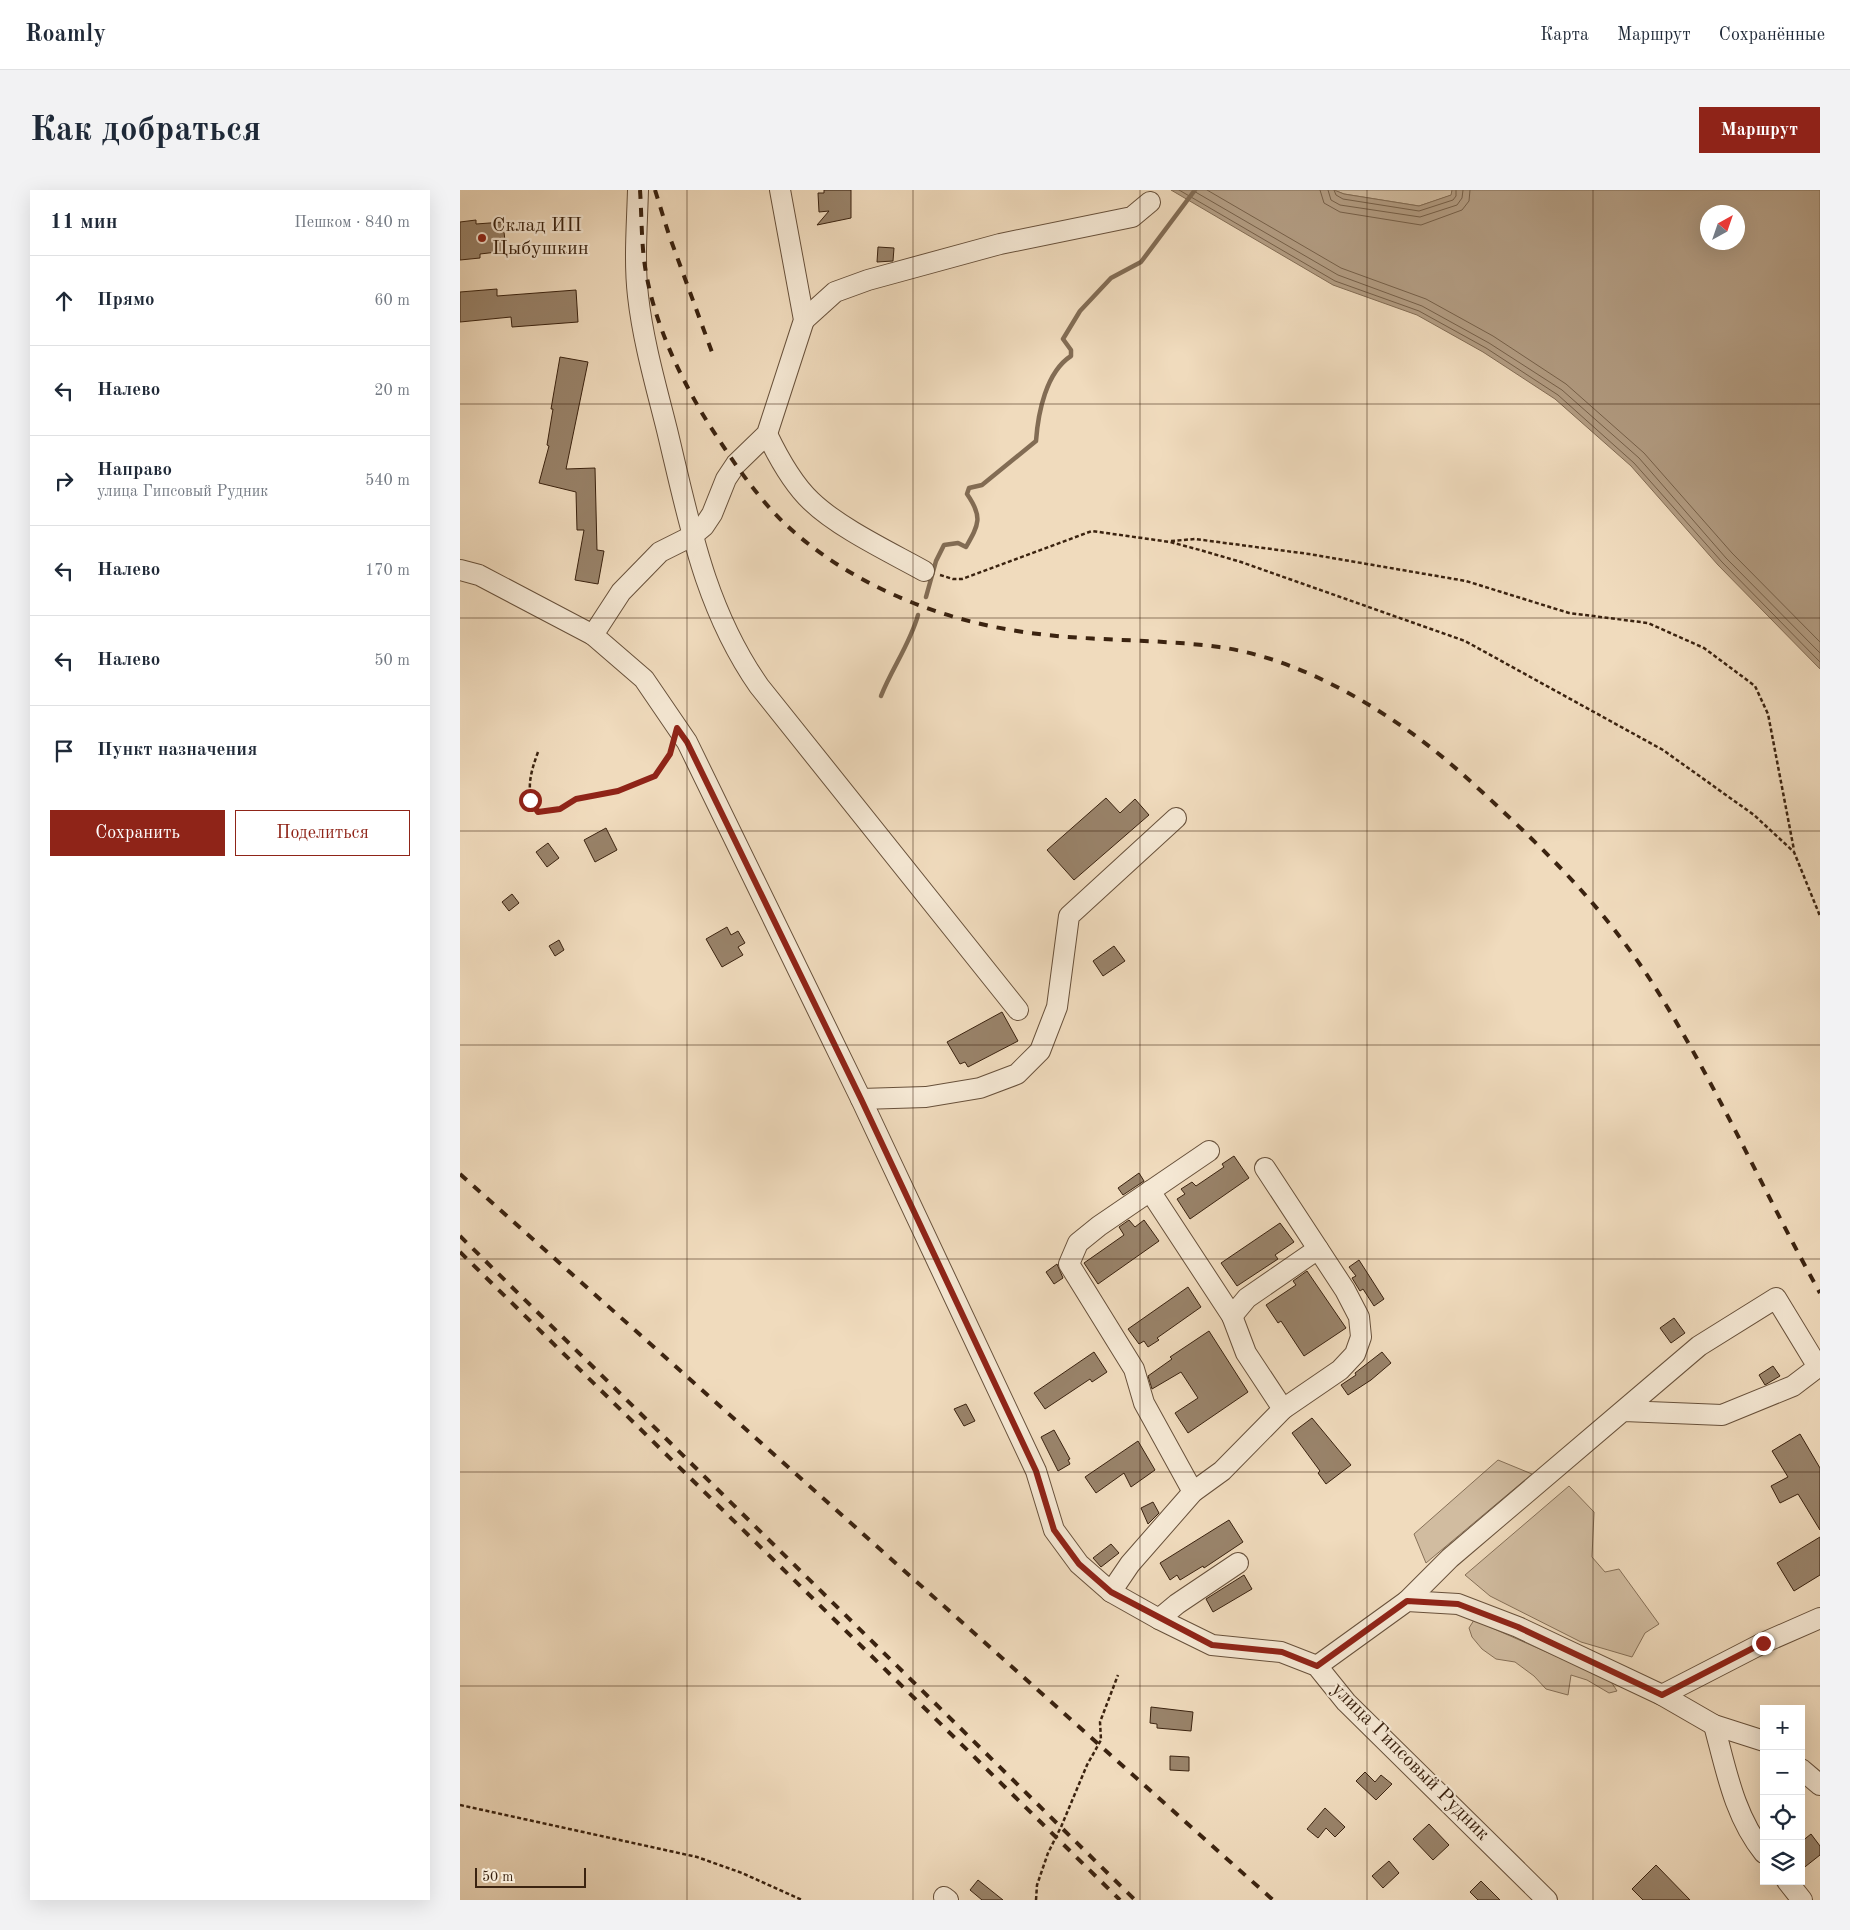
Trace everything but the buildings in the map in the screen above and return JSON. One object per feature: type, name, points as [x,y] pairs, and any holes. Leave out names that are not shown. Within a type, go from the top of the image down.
[{"type":"street","points":[[638,190],[636,259],[641,320],[692,536],[710,594],[744,664],[1018,1010]]},
{"type":"street","points":[[593,635],[621,592],[660,552],[692,536],[704,526],[712,514],[726,478],[736,464],[767,434],[804,320],[780,190]]},
{"type":"street","points":[[804,320],[835,292],[868,280],[1000,244],[1132,217],[1150,202]]},
{"type":"street","points":[[767,434],[783,465],[811,501],[846,526],[924,571]]},
{"type":"street","name":"улица Гипсовый Рудник","points":[[460,570],[479,575],[593,635],[644,679],[687,742],[861,1099],[1036,1471],[1054,1530],[1079,1564],[1111,1592],[1159,1619],[1212,1645],[1282,1652],[1317,1666],[1346,1702],[1547,1900]]},
{"type":"street","points":[[861,1099],[926,1097],[980,1088],[1017,1074],[1040,1051],[1057,1007],[1069,916],[1176,818]]},
{"type":"street","points":[[1193,1492],[1144,1403],[1134,1370],[1069,1264],[1078,1243],[1209,1151]]},
{"type":"street","points":[[1111,1592],[1130,1564],[1193,1492],[1222,1472],[1283,1409],[1340,1370],[1355,1354],[1361,1337],[1359,1317],[1345,1290],[1265,1168]]},
{"type":"street","points":[[1150,1191],[1232,1316],[1246,1353],[1283,1409]]},
{"type":"street","points":[[1232,1316],[1247,1298],[1318,1249]]},
{"type":"street","points":[[1317,1666],[1407,1601],[1450,1558],[1700,1346],[1776,1298],[1818,1367],[1793,1386],[1722,1415],[1624,1411]]},
{"type":"street","points":[[1159,1619],[1177,1604],[1238,1563]]},
{"type":"street","points":[[1407,1601],[1458,1604],[1518,1627],[1662,1695],[1714,1725],[1760,1740]]},
{"type":"street","points":[[1662,1695],[1763,1643],[1820,1618]]},
{"type":"street","points":[[1714,1725],[1737,1807],[1752,1838],[1760,1847]]},
{"type":"street","points":[[1805,1773],[1820,1785]]},
{"type":"street","points":[[1790,1885],[1802,1900]]},
{"type":"path","points":[[924,571],[953,579],[962,579],[1092,531],[1170,542],[1241,562],[1465,642],[1663,750],[1754,815],[1794,852]]},
{"type":"path","points":[[1170,542],[1195,539],[1310,554],[1466,582],[1570,613],[1648,623],[1704,648],[1755,686],[1768,714],[1794,852],[1820,916]]},
{"type":"path","points":[[538,752],[530,776],[530,800],[538,812],[560,809],[576,799],[618,791],[655,776],[670,754],[677,728]]},
{"type":"path","points":[[1036,1900],[1037,1885],[1048,1853],[1061,1827],[1086,1765],[1101,1740],[1100,1722],[1118,1675]]},
{"type":"path","points":[[460,1805],[697,1857],[742,1872],[802,1900]]},
{"type":"shaded area","points":[[1334,190],[1452,190],[1452,195],[1419,206],[1344,194]]},
{"type":"shaded area","points":[[1498,1460],[1532,1474],[1426,1563],[1414,1534]]},
{"type":"shaded area","points":[[1569,1486],[1594,1512],[1592,1557],[1605,1572],[1619,1569],[1659,1624],[1645,1633],[1632,1657],[1581,1642],[1490,1596],[1465,1575]]},
{"type":"shaded area","points":[[1474,1620],[1610,1680],[1617,1691],[1609,1693],[1587,1680],[1571,1675],[1568,1695],[1546,1689],[1534,1676],[1515,1662],[1496,1659],[1482,1649],[1472,1637],[1469,1628]]},
{"type":"water","points":[[1171,190],[1334,190],[1344,194],[1419,206],[1451,195],[1452,190],[1820,190],[1820,669],[1718,565],[1631,466],[1555,399],[1483,352],[1417,315],[1333,285]]},
{"type":"waterway","points":[[926,597],[936,561],[944,545],[958,543],[966,547],[974,532],[977,515],[967,494],[969,488],[982,485],[1036,441],[1041,406],[1049,383],[1062,363],[1071,356],[1071,350],[1063,339],[1080,311],[1111,278],[1141,262],[1195,190]]},
{"type":"waterway","points":[[881,696],[915,626],[918,615]]},
{"type":"railway","points":[[640,190],[647,278],[657,316],[671,353],[688,389],[716,436],[752,486],[782,521],[833,562],[861,579],[891,594],[954,617],[1017,631],[1067,637],[1194,644],[1219,647],[1268,658],[1316,676],[1339,688],[1383,713],[1417,737],[1471,782],[1550,857],[1587,896],[1637,960],[1698,1060],[1820,1293]]},
{"type":"railway","points":[[655,190],[669,235],[713,355]]},
{"type":"railway","points":[[460,1174],[1273,1900]]},
{"type":"railway","points":[[460,1236],[1135,1900]]},
{"type":"railway","points":[[460,1252],[1120,1900]]},
{"type":"place","name":"Склад ИП Цыбушкин","points":[[482,238]]},
{"type":"route","points":[[530,800],[538,812],[560,809],[576,799],[618,791],[655,776],[670,754],[677,728],[687,742],[861,1099],[1036,1471],[1054,1530],[1079,1564],[1111,1592],[1159,1619],[1212,1645],[1282,1652],[1317,1666],[1407,1601],[1458,1604],[1518,1627],[1662,1695],[1763,1643]]}]
